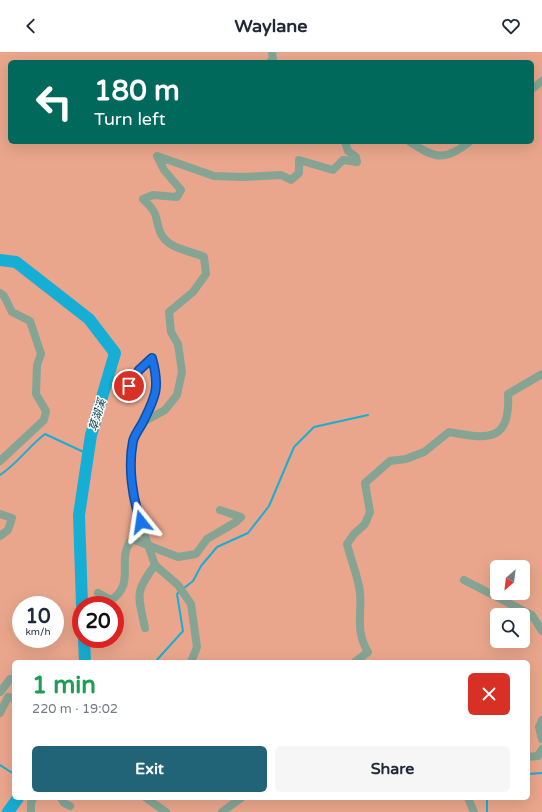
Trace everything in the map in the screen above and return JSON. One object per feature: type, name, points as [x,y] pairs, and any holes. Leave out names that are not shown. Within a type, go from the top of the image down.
[{"type":"street","points":[[534,87],[542,81]]},
{"type":"street","points":[[143,422],[165,410],[177,395],[182,372],[178,344],[171,332],[169,312],[193,292],[206,274],[204,257],[191,251],[175,247],[163,238],[156,223],[156,215],[143,200],[153,195],[177,197],[181,190],[164,170],[157,156],[214,176],[243,177],[281,174],[291,180],[299,173],[299,160],[332,170],[342,160],[357,162],[356,158],[348,152],[346,144]]},
{"type":"street","points":[[413,144],[422,150],[441,157],[458,151],[467,144]]},
{"type":"street","points":[[0,293],[4,296],[12,312],[30,321],[41,354],[37,365],[36,394],[46,411],[44,420],[0,461]]},
{"type":"street","points":[[125,394],[132,378],[152,358],[157,377],[157,391],[143,422],[133,439],[131,471],[136,510],[154,565],[178,585],[191,604],[197,647],[192,660]]},
{"type":"street","points":[[358,660],[368,652],[361,641],[359,610],[360,592],[347,544],[354,534],[366,524],[370,512],[365,483],[390,461],[406,459],[424,452],[449,432],[472,436],[491,436],[503,428],[509,410],[508,394],[542,374]]},
{"type":"street","points":[[98,593],[111,600],[119,595],[125,584],[124,563],[127,545],[132,539],[149,547],[178,557],[196,554],[207,539],[236,522],[241,517],[220,510]]},
{"type":"street","points":[[0,514],[12,518],[8,530],[0,536]]},
{"type":"street","points":[[145,628],[138,598],[141,584],[154,565]]},
{"type":"street","points":[[464,580],[532,615],[542,631]]},
{"type":"street","points":[[0,692],[12,678]]},
{"type":"street","points":[[0,713],[8,698],[12,698]]},
{"type":"street","points":[[542,720],[539,727],[542,738]]},
{"type":"street","points":[[530,757],[538,756],[542,749]]},
{"type":"street","points":[[31,812],[31,803],[33,800]]},
{"type":"street","points":[[62,800],[64,803],[70,806]]},
{"type":"street","points":[[149,800],[166,812]]},
{"type":"street","points":[[222,812],[238,800]]},
{"type":"street","points":[[469,800],[474,812]]},
{"type":"shaded area","points":[[0,52],[542,52],[542,812],[0,812]]},
{"type":"waterway","name":"草湖溪","points":[[0,260],[16,262],[89,319],[115,353],[91,435],[79,515],[82,596]]},
{"type":"waterway","points":[[184,588],[193,581],[201,566],[217,547],[248,533],[269,506],[294,447],[314,427],[368,415]]},
{"type":"waterway","points":[[0,475],[12,466],[45,434],[88,454]]},
{"type":"waterway","points":[[157,660],[183,631],[177,594],[180,591]]},
{"type":"waterway","name":"草湖溪","points":[[84,648],[85,660]]},
{"type":"waterway","points":[[0,765],[12,773]]},
{"type":"waterway","points":[[530,774],[542,773]]},
{"type":"waterway","name":"草湖溪","points":[[8,812],[17,800]]},
{"type":"waterway","points":[[487,800],[487,812]]},
{"type":"route","points":[[129,386],[132,378],[152,358],[157,377],[157,391],[143,422],[133,439],[131,471],[136,510],[141,522]]}]
